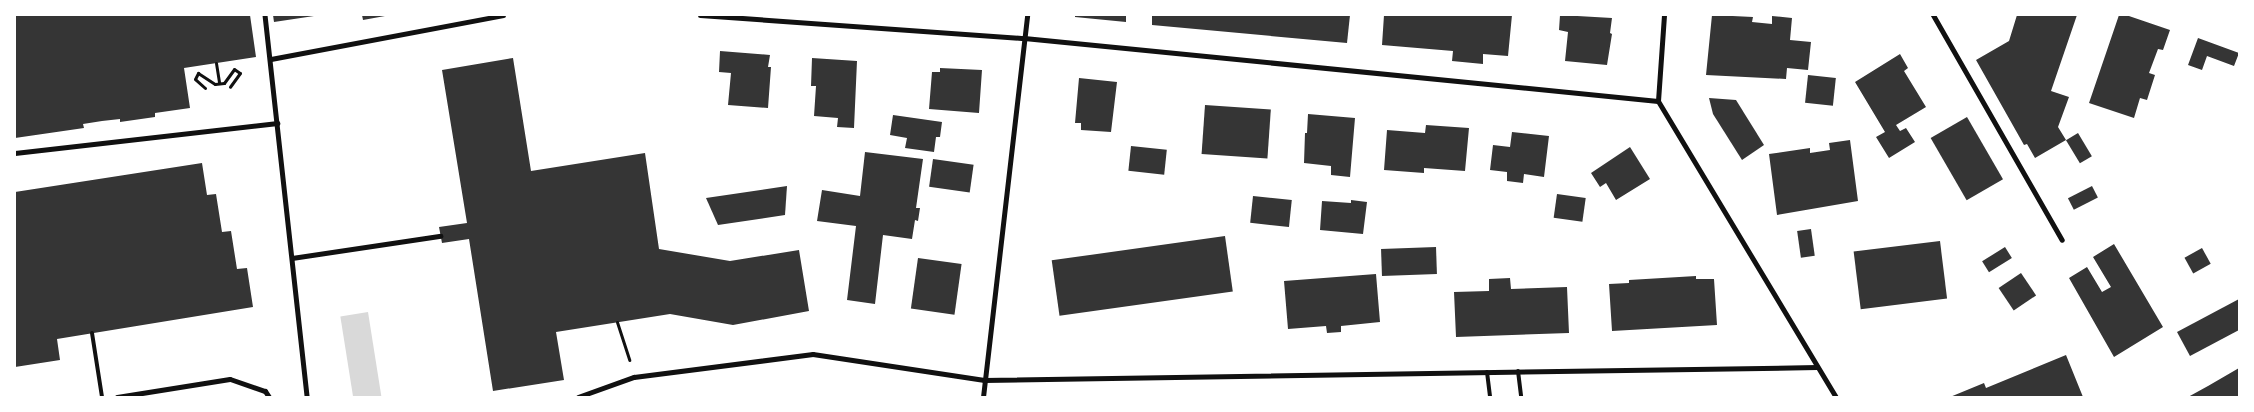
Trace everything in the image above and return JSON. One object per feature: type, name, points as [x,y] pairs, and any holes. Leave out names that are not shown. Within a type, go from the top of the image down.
[{"type":"street","points":[[265,15],[307,397]]},
{"type":"street","points":[[271,59],[503,15]]},
{"type":"street","points":[[700,15],[1024,38],[1658,101]]},
{"type":"street","points":[[983,397],[1027,15]]},
{"type":"street","points":[[1664,15],[1658,101],[1836,397]]},
{"type":"street","points":[[1932,15],[2062,240]]},
{"type":"street","points":[[15,152],[277,123]]},
{"type":"street","points":[[292,258],[440,236]]},
{"type":"street","points":[[578,397],[634,377],[813,354],[984,380],[1817,367]]},
{"type":"street","points":[[117,397],[230,379],[265,391],[269,397]]},
{"type":"lane","points":[[92,333],[102,397]]},
{"type":"lane","points":[[1518,371],[1521,397]]},
{"type":"lane","points":[[1487,372],[1490,397]]},
{"type":"path","points":[[216,63],[219,84]]},
{"type":"path","points":[[205,88],[194,79],[198,74],[215,84],[219,84],[224,83],[234,68],[240,73],[230,87]]},
{"type":"path","points":[[1719,397],[1810,397]]},
{"type":"shaded area","points":[[368,312],[381,397],[353,397],[340,316]]},
{"type":"building","points":[[15,15],[250,15],[256,57],[184,68],[190,108],[155,113],[155,117],[120,122],[120,119],[102,121],[83,124],[84,128],[15,138]]},
{"type":"building","points":[[273,15],[314,15],[314,16],[274,22]]},
{"type":"building","points":[[362,15],[385,15],[385,16],[363,20]]},
{"type":"building","points":[[1075,15],[1126,15],[1126,22],[1075,17]]},
{"type":"building","points":[[1152,15],[1350,15],[1347,43],[1152,25]]},
{"type":"building","points":[[1384,15],[1512,15],[1508,56],[1483,54],[1483,64],[1452,61],[1453,51],[1382,45]]},
{"type":"building","points":[[1560,15],[1612,18],[1610,33],[1612,34],[1607,65],[1565,61],[1568,32],[1559,30]]},
{"type":"building","points":[[1712,15],[1753,17],[1752,22],[1772,24],[1772,16],[1792,18],[1790,40],[1811,42],[1808,70],[1787,68],[1786,79],[1706,75]]},
{"type":"building","points":[[2017,15],[2077,15],[2051,91],[2069,97],[2058,127],[2066,140],[2035,158],[2027,144],[2024,145],[1976,60],[2009,41]]},
{"type":"building","points":[[2119,15],[2126,15],[2170,30],[2163,50],[2158,49],[2149,73],[2155,75],[2147,100],[2140,98],[2134,118],[2089,103]]},
{"type":"building","points":[[2198,38],[2239,53],[2234,66],[2207,56],[2202,70],[2188,65]]},
{"type":"building","points":[[720,51],[770,55],[768,67],[771,67],[768,108],[728,105],[731,73],[719,72]]},
{"type":"building","points":[[1900,54],[1908,68],[1904,71],[1926,107],[1896,125],[1900,131],[1906,128],[1915,142],[1889,158],[1876,137],[1885,132],[1855,82]]},
{"type":"building","points":[[513,58],[531,171],[645,153],[659,249],[730,261],[799,250],[809,311],[733,325],[670,314],[556,332],[564,380],[493,391],[469,239],[442,243],[439,227],[467,223],[442,70]]},
{"type":"building","points":[[812,58],[857,61],[854,128],[837,127],[838,118],[814,116],[816,86],[811,86]]},
{"type":"building","points":[[940,68],[982,70],[979,113],[929,109],[932,72],[940,72]]},
{"type":"building","points":[[1808,75],[1836,78],[1833,106],[1805,103]]},
{"type":"building","points":[[1079,78],[1117,82],[1111,132],[1081,130],[1081,123],[1075,123]]},
{"type":"building","points":[[1709,98],[1736,100],[1764,145],[1742,160],[1713,114]]},
{"type":"building","points":[[1205,105],[1271,110],[1267,158],[1202,154]]},
{"type":"building","points":[[1308,114],[1355,118],[1350,177],[1331,175],[1331,166],[1304,163]]},
{"type":"building","points":[[893,115],[942,122],[940,137],[936,137],[934,152],[905,148],[907,138],[890,135]]},
{"type":"building","points":[[1967,117],[2003,179],[1967,200],[1931,138]]},
{"type":"building","points":[[1426,125],[1469,128],[1465,171],[1424,168],[1424,173],[1384,170],[1387,130],[1425,133]]},
{"type":"building","points":[[1512,132],[1549,136],[1544,177],[1524,174],[1523,183],[1507,181],[1507,172],[1490,170],[1493,145],[1510,147]]},
{"type":"building","points":[[2078,133],[2092,156],[2080,163],[2066,140]]},
{"type":"building","points":[[1850,140],[1858,201],[1777,215],[1769,154],[1810,148],[1810,153],[1830,150],[1829,143]]},
{"type":"building","points":[[1131,146],[1167,150],[1164,175],[1128,171]]},
{"type":"building","points":[[1630,147],[1650,179],[1616,200],[1606,183],[1600,187],[1591,173]]},
{"type":"building","points":[[865,152],[923,159],[916,208],[920,208],[918,221],[915,220],[912,239],[883,235],[875,304],[847,300],[856,226],[817,221],[822,190],[860,196]]},
{"type":"building","points":[[933,159],[974,165],[970,192],[929,187]]},
{"type":"building","points":[[202,163],[207,195],[216,194],[222,232],[231,231],[237,269],[247,268],[253,307],[57,339],[60,360],[15,367],[15,192]]},
{"type":"building","points":[[787,186],[785,215],[718,225],[706,198]]},
{"type":"building","points":[[2092,186],[2098,198],[2074,210],[2068,198]]},
{"type":"building","points":[[1557,194],[1586,198],[1582,222],[1554,218]]},
{"type":"building","points":[[1253,196],[1292,200],[1289,227],[1250,223]]},
{"type":"building","points":[[1351,200],[1367,202],[1363,234],[1320,230],[1322,201],[1351,203]]},
{"type":"building","points":[[1811,229],[1815,256],[1801,258],[1797,231]]},
{"type":"building","points":[[1225,236],[1233,291],[1059,316],[1052,260]]},
{"type":"building","points":[[1940,241],[1947,299],[1861,309],[1854,252]]},
{"type":"building","points":[[2114,244],[2163,327],[2114,357],[2069,278],[2087,267],[2102,292],[2111,287],[2093,257]]},
{"type":"building","points":[[1436,247],[1437,274],[1382,276],[1381,249]]},
{"type":"building","points":[[2005,247],[2012,258],[1989,272],[1982,261]]},
{"type":"building","points":[[2202,248],[2211,264],[2193,273],[2185,258]]},
{"type":"building","points":[[918,258],[962,264],[954,315],[911,309]]},
{"type":"building","points":[[2021,273],[2036,295],[2014,310],[1999,288]]},
{"type":"building","points":[[1376,274],[1380,322],[1341,326],[1341,332],[1327,333],[1326,326],[1288,329],[1284,281]]},
{"type":"building","points":[[1696,276],[1696,279],[1714,279],[1717,325],[1612,331],[1609,284],[1629,283],[1629,280]]},
{"type":"building","points":[[1510,278],[1511,289],[1567,287],[1569,333],[1456,337],[1454,292],[1489,291],[1489,279]]},
{"type":"building","points":[[2239,299],[2239,330],[2190,356],[2177,332]]},
{"type":"building","points":[[2066,355],[2083,397],[1950,397],[1984,383],[1986,388]]},
{"type":"building","points":[[2239,368],[2239,397],[2188,397],[2208,386]]}]
